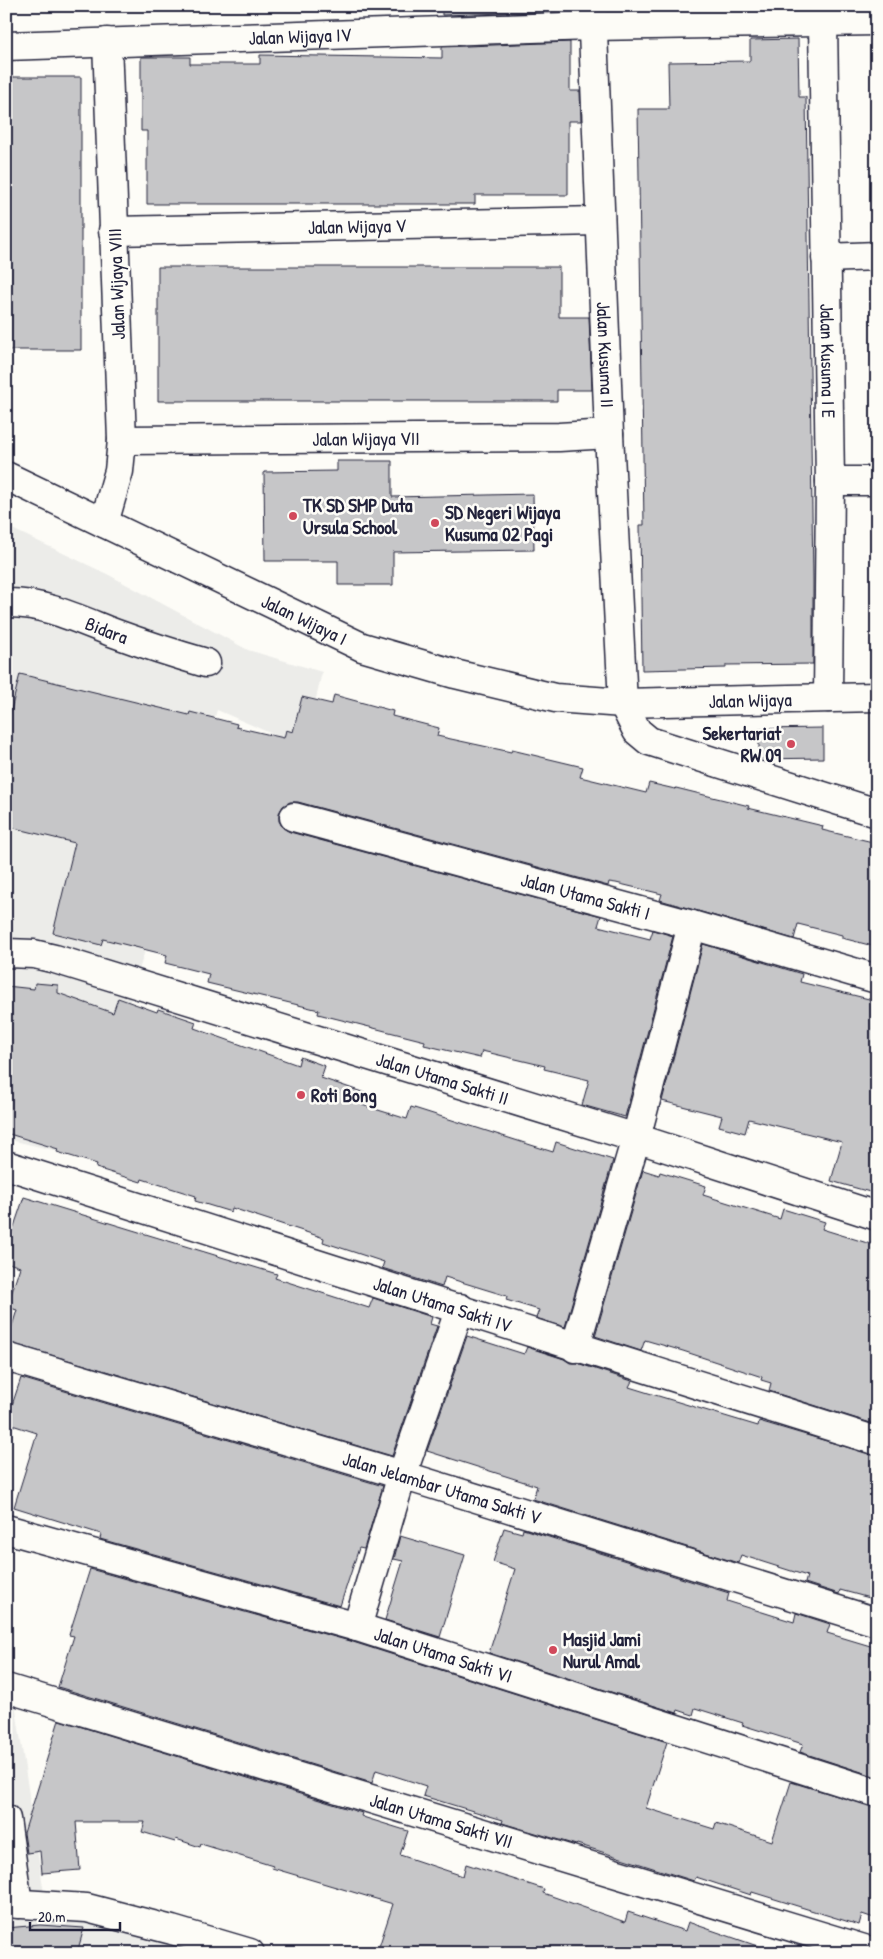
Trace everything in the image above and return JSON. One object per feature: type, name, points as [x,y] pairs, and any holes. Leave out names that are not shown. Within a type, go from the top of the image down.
[{"type":"street","name":"Jalan Wijaya IV","points":[[6,46],[592,16],[823,22],[877,21]]},
{"type":"street","name":"Jalan Kusuma II","points":[[592,16],[609,434],[623,703]]},
{"type":"street","name":"Jalan Kusuma I E","points":[[823,22],[830,481],[828,698]]},
{"type":"street","name":"Jalan Wijaya VIII","points":[[104,523],[119,471],[122,440],[107,42]]},
{"type":"street","name":"Jalan Wijaya V","points":[[113,231],[600,221]]},
{"type":"street","points":[[826,258],[877,256]]},
{"type":"street","name":"Jalan Wijaya VII","points":[[122,440],[549,437],[609,434]]},
{"type":"street","name":"Jalan Wijaya I","points":[[6,476],[362,647],[455,674],[555,698],[623,703]]},
{"type":"street","points":[[830,481],[877,480]]},
{"type":"street","name":"Bidara","points":[[6,603],[50,609],[153,647],[206,663]]},
{"type":"street","name":"Jalan Wijaya","points":[[623,703],[877,697]]},
{"type":"street","points":[[623,703],[637,731],[649,741],[877,813]]},
{"type":"street","name":"Jalan Utama Sakti I","points":[[294,817],[692,925],[877,979]]},
{"type":"street","points":[[575,1348],[636,1138],[692,925]]},
{"type":"street","name":"Jalan Utama Sakti II","points":[[6,953],[34,954],[55,959],[636,1138],[877,1216]]},
{"type":"street","name":"Jalan Utama Sakti IV","points":[[6,1165],[460,1308],[575,1348],[877,1441]]},
{"type":"street","points":[[358,1627],[402,1475],[460,1308]]},
{"type":"street","name":"Jalan Jelambar Utama Sakti V","points":[[6,1357],[402,1475],[877,1622]]},
{"type":"street","name":"Jalan Utama Sakti VI","points":[[6,1529],[358,1627],[877,1793]]},
{"type":"street","name":"Jalan Utama Sakti VII","points":[[6,1688],[877,1952]]},
{"type":"street","points":[[6,1819],[12,1904],[87,1908],[250,1953]]},
{"type":"shaded area","points":[[6,526],[109,575],[248,650],[322,672],[305,748],[217,710],[83,1157],[6,1139]]},
{"type":"shaded area","points":[[6,1643],[45,1900],[234,1953],[6,1953]]},
{"type":"building","points":[[442,6],[570,6],[570,11],[442,15]]},
{"type":"building","points":[[798,39],[799,97],[806,97],[813,664],[726,665],[726,668],[642,670],[640,525],[644,525],[638,109],[669,109],[668,62],[750,61],[750,40]]},
{"type":"building","points":[[570,42],[570,91],[580,91],[581,121],[568,121],[568,195],[475,195],[475,204],[147,204],[147,131],[141,131],[141,57],[190,57],[190,64],[260,64],[260,55],[442,58],[442,47]]},
{"type":"building","points":[[6,77],[81,77],[81,350],[6,350]]},
{"type":"building","points":[[158,267],[559,267],[559,317],[589,317],[592,390],[557,390],[557,401],[158,401]]},
{"type":"building","name":"SD Negeri Wijaya Kusuma 02 Pagi","points":[[337,461],[392,461],[392,497],[533,494],[534,550],[393,552],[393,585],[338,585],[338,561],[265,561],[264,472],[337,471]]},
{"type":"building","points":[[20,674],[189,715],[190,712],[237,724],[236,727],[284,738],[286,730],[293,732],[302,697],[332,704],[334,695],[393,711],[392,716],[439,728],[437,736],[511,752],[512,750],[583,767],[580,777],[646,793],[649,783],[676,788],[823,826],[822,830],[877,843],[877,947],[842,938],[842,935],[798,924],[794,939],[660,900],[662,894],[616,883],[609,882],[608,886],[298,802],[290,802],[283,806],[279,813],[279,821],[283,828],[290,832],[601,916],[598,926],[650,939],[653,930],[673,936],[625,1117],[582,1105],[589,1080],[544,1069],[545,1066],[482,1051],[480,1058],[424,1045],[425,1041],[318,1014],[319,1010],[207,983],[209,974],[165,963],[167,955],[103,939],[101,945],[53,933],[75,843],[6,826],[6,730]]},
{"type":"building","name":"Sekertariat RW 09","points":[[823,728],[823,758],[759,759],[759,729]]},
{"type":"building","points":[[703,944],[802,974],[800,982],[877,1001],[877,1194],[831,1181],[842,1142],[749,1119],[745,1133],[719,1126],[722,1116],[662,1101]]},
{"type":"building","points":[[35,983],[58,985],[58,993],[113,1013],[118,998],[157,1012],[158,1009],[196,1022],[194,1028],[298,1065],[300,1057],[325,1066],[321,1078],[365,1093],[362,1105],[407,1119],[411,1107],[553,1152],[556,1142],[613,1160],[565,1327],[536,1318],[539,1310],[506,1300],[507,1296],[445,1277],[442,1287],[382,1268],[384,1262],[323,1242],[324,1238],[232,1208],[231,1212],[195,1201],[196,1196],[142,1179],[141,1182],[96,1168],[97,1164],[57,1152],[58,1149],[6,1133],[6,986],[34,989]]},
{"type":"building","points":[[643,1170],[659,1175],[660,1172],[706,1186],[703,1195],[780,1219],[783,1209],[825,1222],[822,1229],[877,1246],[877,1425],[769,1391],[771,1383],[761,1380],[762,1377],[683,1351],[645,1340],[641,1351],[595,1336]]},
{"type":"building","points":[[24,1197],[277,1274],[275,1278],[369,1308],[373,1298],[432,1317],[430,1324],[437,1326],[392,1456],[7,1342],[17,1310],[7,1307],[20,1267],[6,1262],[6,1250]]},
{"type":"building","points":[[467,1336],[524,1354],[527,1347],[564,1359],[570,1363],[577,1363],[632,1381],[629,1387],[758,1426],[759,1421],[877,1456],[877,1600],[840,1590],[839,1594],[805,1583],[807,1576],[741,1555],[738,1563],[533,1499],[537,1486],[427,1451]]},
{"type":"building","points":[[21,1378],[383,1486],[364,1549],[359,1548],[340,1606],[100,1539],[101,1534],[14,1507],[37,1433],[6,1423]]},
{"type":"building","points":[[504,1528],[522,1533],[523,1529],[729,1593],[727,1601],[794,1622],[796,1613],[830,1624],[827,1633],[877,1648],[877,1777],[800,1752],[803,1744],[742,1725],[743,1723],[695,1708],[693,1715],[678,1710],[677,1713],[489,1653],[515,1569],[493,1562]]},
{"type":"building","points":[[400,1536],[465,1555],[440,1637],[385,1620],[403,1561],[394,1559]]},
{"type":"building","points":[[90,1569],[353,1642],[667,1742],[646,1808],[714,1829],[716,1823],[772,1841],[791,1782],[877,1808],[877,1919],[862,1914],[859,1925],[752,1892],[751,1895],[696,1877],[694,1881],[577,1844],[502,1823],[503,1820],[423,1796],[426,1786],[376,1770],[372,1783],[58,1687],[74,1636],[69,1635]]},
{"type":"building","points":[[59,1720],[362,1813],[361,1816],[366,1818],[408,1831],[400,1855],[463,1876],[466,1864],[544,1889],[543,1893],[625,1922],[628,1912],[685,1931],[688,1922],[766,1949],[766,1953],[377,1953],[393,1904],[272,1868],[273,1866],[201,1844],[200,1847],[176,1839],[175,1842],[142,1832],[145,1822],[76,1822],[80,1870],[42,1873],[40,1851],[27,1853],[24,1833]]},
{"type":"building","points":[[40,1925],[84,1928],[77,1953],[6,1953],[6,1928]]},
{"type":"place","name":"TK SD SMP Duta Ursula School","points":[[293,516]]},
{"type":"place","name":"SD Negeri Wijaya Kusuma 02 Pagi","points":[[435,523]]},
{"type":"place","name":"Sekertariat RW 09","points":[[791,744]]},
{"type":"place","name":"Roti Bong","points":[[301,1095]]},
{"type":"place","name":"Masjid Jami Nurul Amal","points":[[553,1650]]}]
